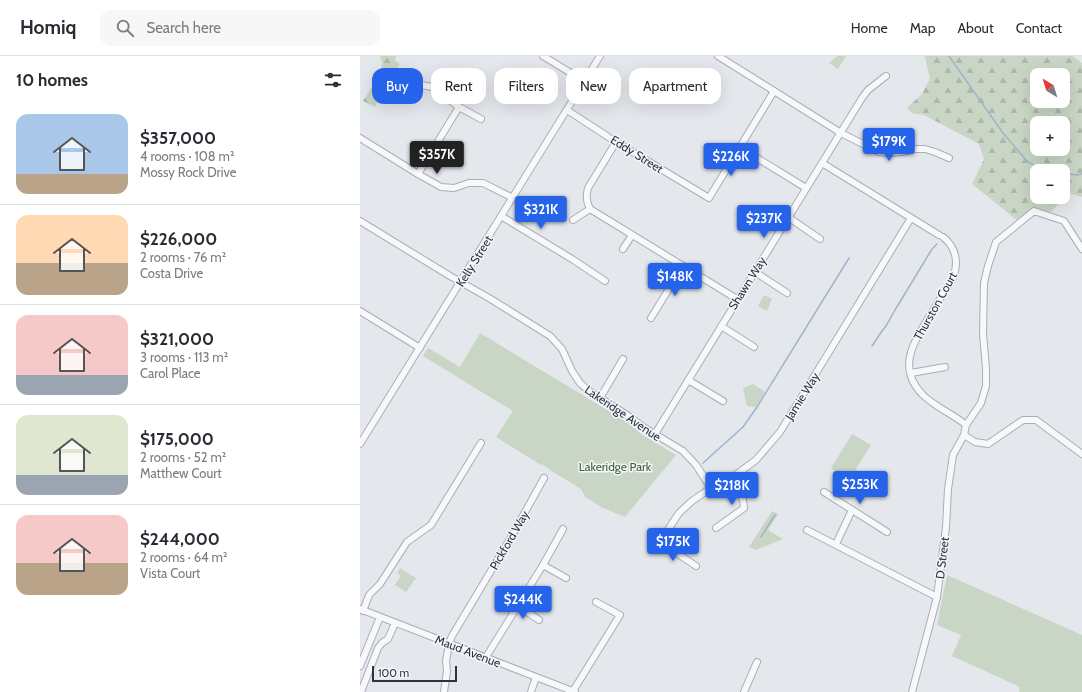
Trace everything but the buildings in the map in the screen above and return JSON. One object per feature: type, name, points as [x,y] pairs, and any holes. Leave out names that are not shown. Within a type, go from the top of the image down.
[{"type":"street","points":[[543,56],[566,70]]},
{"type":"street","name":"Kelly Street","points":[[592,68],[600,56]]},
{"type":"street","points":[[718,56],[841,133],[878,152],[890,153],[914,149],[926,149],[949,158]]},
{"type":"street","name":"Shawn Way","points":[[655,434],[862,98],[868,90],[886,76]]},
{"type":"street","points":[[423,85],[432,87],[459,107],[481,119]]},
{"type":"street","points":[[774,91],[739,147],[806,188]]},
{"type":"street","name":"Kelly Street","points":[[360,444],[571,104]]},
{"type":"street","points":[[418,174],[459,107]]},
{"type":"street","name":"Eddy Street","points":[[567,110],[616,142],[709,198],[739,147]]},
{"type":"street","points":[[360,138],[441,187],[454,188],[469,183],[483,183],[513,198]]},
{"type":"street","points":[[616,142],[588,188],[586,196],[590,208],[737,299]]},
{"type":"street","points":[[822,163],[911,218]]},
{"type":"street","points":[[573,220],[590,208]]},
{"type":"street","points":[[966,425],[981,403],[986,386],[983,333],[984,283],[996,242],[1034,211],[1064,221],[1082,249]]},
{"type":"street","points":[[501,216],[605,281]]},
{"type":"street","points":[[788,217],[820,239]]},
{"type":"street","name":"Thurston Court","points":[[911,218],[941,236],[950,244],[956,257],[955,273],[952,280],[916,337],[909,360],[911,373],[917,388],[924,395],[966,425]]},
{"type":"street","name":"Jamie Way","points":[[696,566],[660,542],[679,513],[692,501],[711,488],[730,479],[756,460],[780,432],[911,218]]},
{"type":"street","name":"Lakeridge Avenue","points":[[360,220],[550,336],[562,349],[572,371],[580,383],[589,391],[683,451],[696,465],[711,488]]},
{"type":"street","points":[[623,249],[632,235]]},
{"type":"street","points":[[651,318],[683,266]]},
{"type":"street","points":[[755,272],[787,293]]},
{"type":"street","points":[[360,311],[420,348]]},
{"type":"street","points":[[721,326],[754,347]]},
{"type":"street","points":[[600,398],[623,359]]},
{"type":"street","points":[[911,373],[945,367]]},
{"type":"street","points":[[688,380],[723,401]]},
{"type":"street","points":[[964,435],[975,442],[988,444],[1024,420],[1036,420],[1082,454]]},
{"type":"street","name":"D Street","points":[[912,692],[937,597],[953,455],[964,435],[966,425]]},
{"type":"street","points":[[361,610],[369,595],[380,584],[407,542],[431,525],[480,443]]},
{"type":"street","name":"Pickford Way","points":[[444,692],[448,671],[446,661],[452,634],[510,539],[544,478]]},
{"type":"street","points":[[716,528],[744,508],[743,500],[730,479]]},
{"type":"street","points":[[824,492],[887,532]]},
{"type":"street","points":[[836,544],[852,510]]},
{"type":"street","points":[[486,657],[543,565],[563,529]]},
{"type":"street","points":[[807,530],[937,597]]},
{"type":"street","points":[[543,565],[566,578]]},
{"type":"street","points":[[574,692],[620,615],[596,602]]},
{"type":"street","points":[[518,606],[539,620]]},
{"type":"street","name":"Maud Avenue","points":[[361,610],[574,692]]},
{"type":"street","points":[[360,666],[380,617]]},
{"type":"street","points":[[361,692],[378,648],[388,639],[396,623]]},
{"type":"street","points":[[744,692],[757,662]]},
{"type":"street","points":[[530,692],[536,677]]},
{"type":"green space","points":[[380,56],[396,56],[395,60],[400,64],[398,68],[381,68],[382,62]]},
{"type":"green space","points":[[837,56],[846,56],[838,69],[829,63]]},
{"type":"green space","points":[[923,56],[1073,56],[1082,63],[1082,197],[1070,194],[1070,164],[1030,164],[1030,204],[1058,204],[1050,213],[1034,208],[1018,221],[972,184],[984,159],[979,144],[924,115],[912,113],[907,108],[922,94],[930,78],[925,57]]},
{"type":"green space","points":[[372,86],[372,104],[377,104],[375,107],[363,101]]},
{"type":"green space","points":[[764,295],[772,299],[767,311],[758,306]]},
{"type":"green space","name":"Lakeridge Park","points":[[480,333],[627,422],[641,434],[676,455],[625,517],[603,508],[585,497],[581,489],[496,437],[513,411],[423,356],[428,348],[460,367]]},
{"type":"green space","points":[[753,384],[765,392],[756,407],[747,406],[743,388]]},
{"type":"green space","points":[[852,434],[871,445],[849,480],[831,468]]},
{"type":"green space","points":[[772,511],[778,514],[768,530],[783,539],[756,550],[749,547]]},
{"type":"green space","points":[[400,568],[416,578],[406,592],[395,585],[401,576],[397,573]]},
{"type":"green space","points":[[947,575],[1082,635],[1082,692],[1019,692],[1020,687],[952,656],[961,635],[937,625]]},
{"type":"waterway","points":[[949,56],[1003,133],[1026,160],[1032,164]]},
{"type":"waterway","points":[[1070,174],[1082,174]]},
{"type":"waterway","points":[[872,346],[886,326],[932,249],[937,244]]},
{"type":"waterway","points":[[703,463],[743,427],[757,407],[849,258]]},
{"type":"waterway","points":[[761,537],[775,515]]}]
